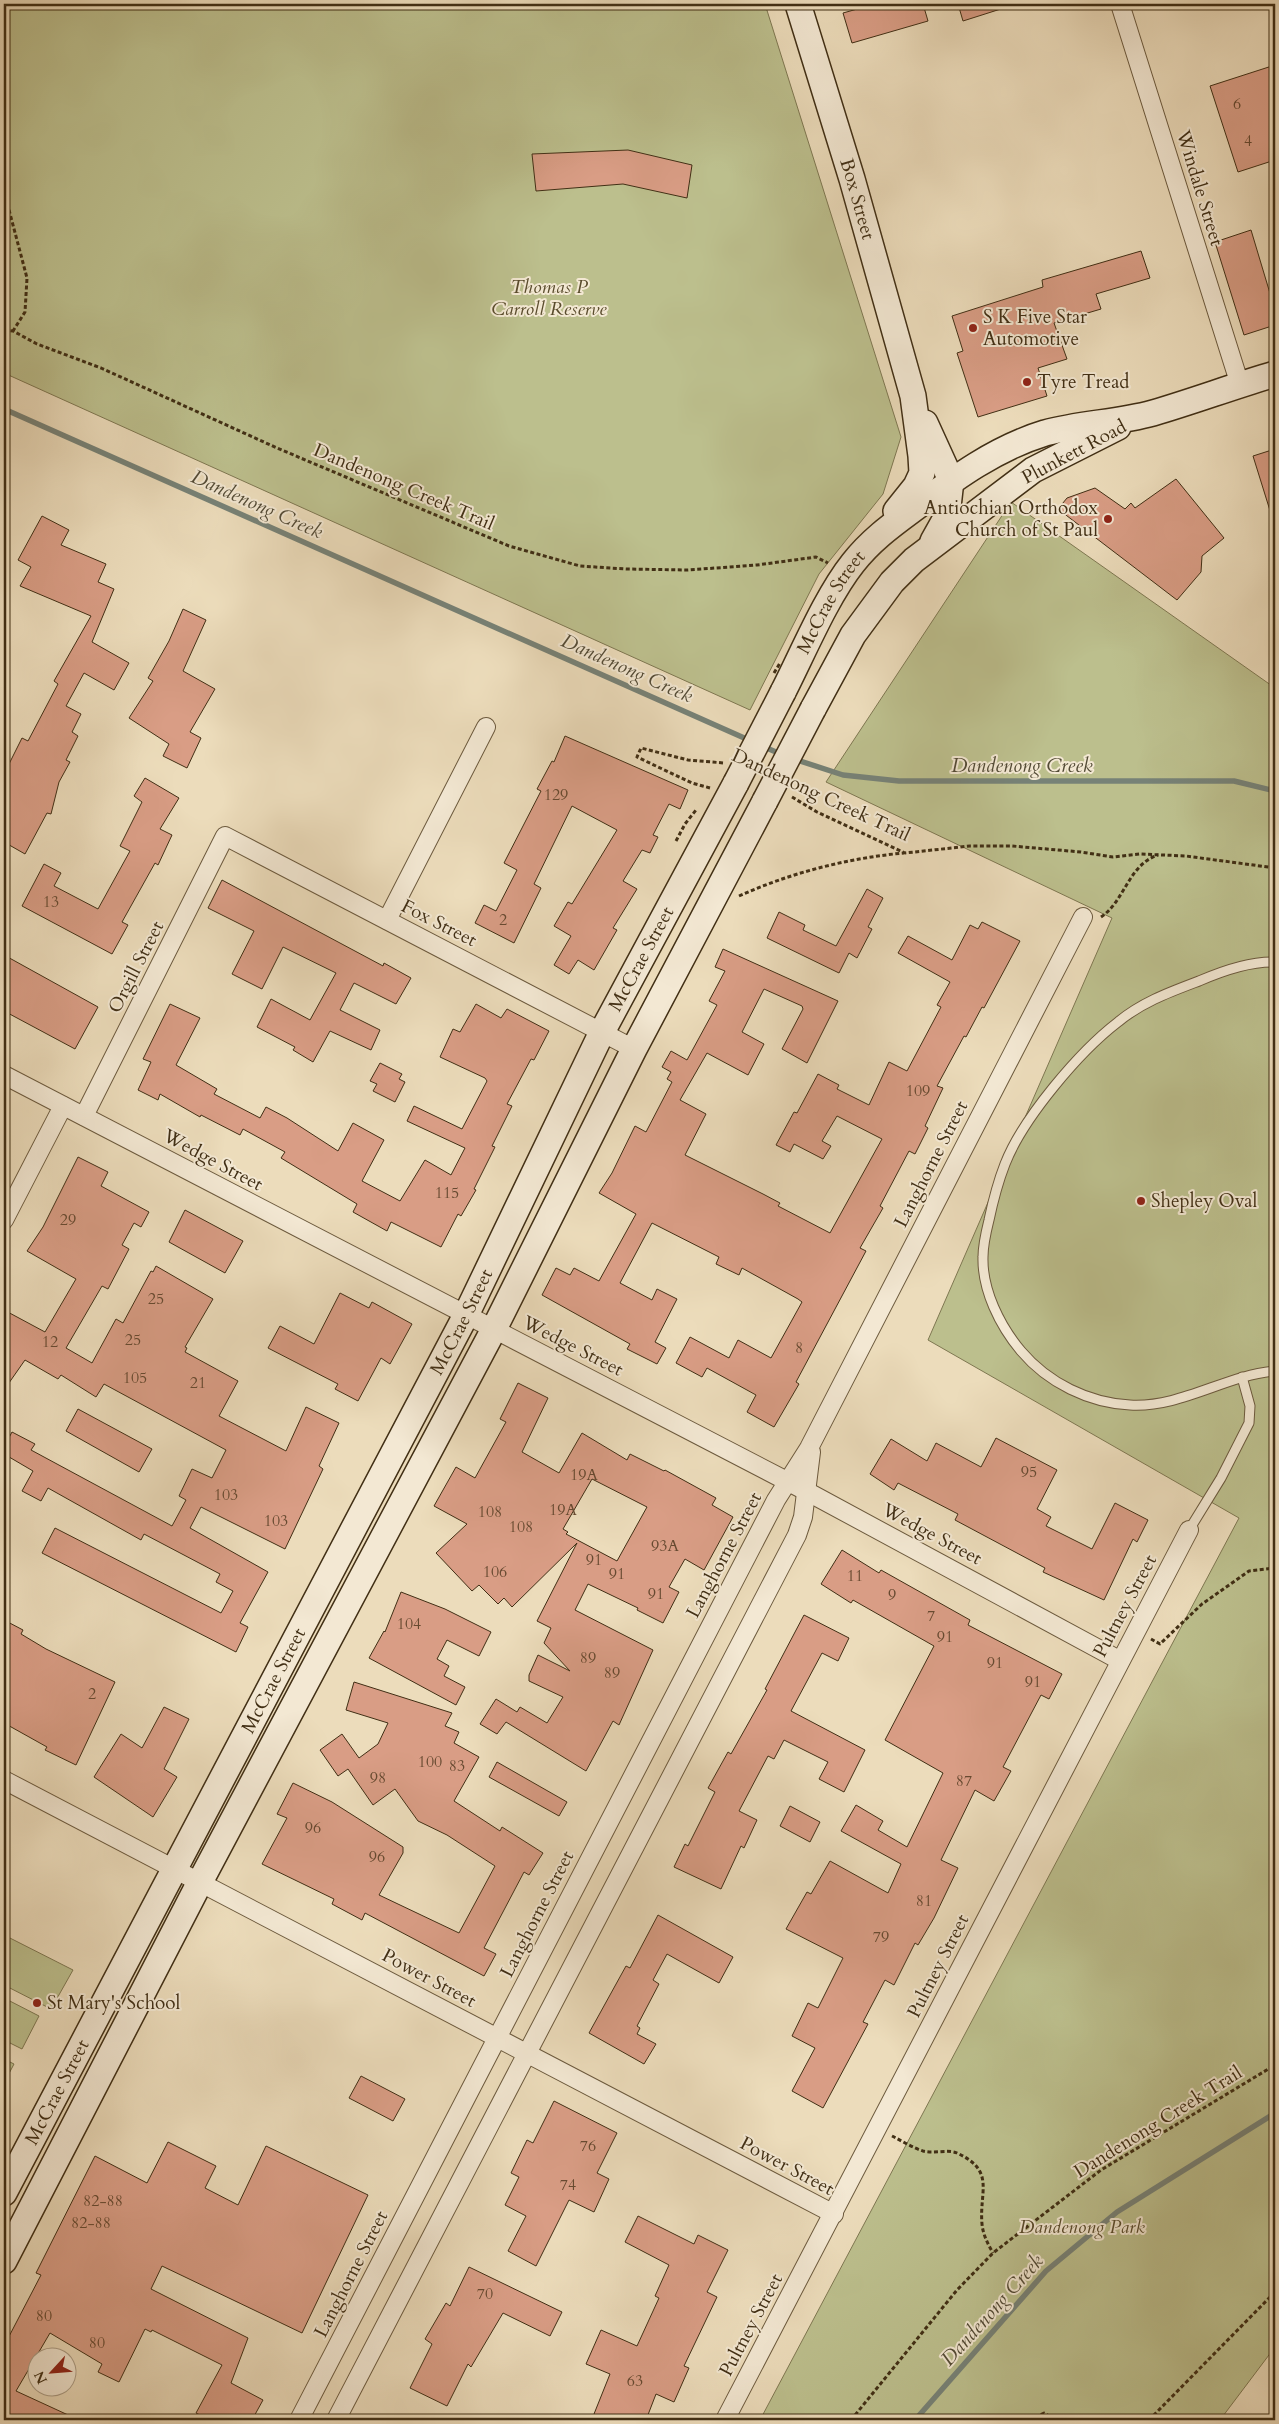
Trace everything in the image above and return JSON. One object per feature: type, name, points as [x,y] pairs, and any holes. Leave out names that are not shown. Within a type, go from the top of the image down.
[{"type":"main road","name":"Box Street","points":[[798,4],[852,179],[913,396],[922,463],[921,477],[912,492],[871,542]]},
{"type":"main road","name":"Plunkett Road","points":[[951,480],[990,456],[1043,434],[1072,426],[1117,421],[1152,413],[1275,374]]},
{"type":"main road","name":"Box Street","points":[[913,396],[951,480]]},
{"type":"main road","name":"Plunkett Road","points":[[926,550],[1040,466],[1091,440],[1152,413]]},
{"type":"main road","name":"McCrae Street","points":[[4,2193],[466,1315],[602,1032],[728,778],[783,692],[842,578],[871,542],[951,480]]},
{"type":"main road","points":[[926,550],[935,539],[947,516],[951,480]]},
{"type":"main road","name":"McCrae Street","points":[[4,2261],[200,1882],[494,1329],[634,1049],[813,709],[853,635],[866,616],[892,582],[926,550]]},
{"type":"street","name":"Windale Street","points":[[1120,4],[1240,385]]},
{"type":"street","points":[[387,920],[486,727]]},
{"type":"street","name":"Fox Street","points":[[225,836],[634,1049]]},
{"type":"street","name":"Orgill Street","points":[[84,1116],[225,836]]},
{"type":"street","name":"Langhorne Street","points":[[299,2420],[776,1500],[818,1430],[1074,933],[1084,917]]},
{"type":"street","name":"Wedge Street","points":[[4,1075],[788,1481],[1119,1660]]},
{"type":"street","points":[[4,1220],[63,1106]]},
{"type":"street","name":"Langhorne Street","points":[[336,2420],[797,1535],[803,1517],[808,1465],[818,1430]]},
{"type":"street","name":"Pultney Street","points":[[725,2420],[834,2214],[1119,1660],[1189,1530]]},
{"type":"street","name":"Power Street","points":[[4,1780],[834,2214]]},
{"type":"lane","points":[[1275,962],[1226,970],[1145,1003],[1118,1021],[1080,1056],[1018,1138],[1005,1163],[993,1201],[983,1257],[985,1280],[993,1304],[1012,1340],[1043,1374],[1063,1386],[1084,1395],[1131,1405],[1179,1399],[1242,1377],[1275,1371]]},
{"type":"lane","points":[[1189,1530],[1221,1478],[1249,1422],[1250,1406],[1242,1377]]},
{"type":"path","points":[[4,191],[27,278],[25,312],[13,331]]},
{"type":"path","name":"Dandenong Creek Trail","points":[[4,330],[13,331],[37,344],[100,368],[286,452],[517,549],[580,566],[626,569],[688,570],[757,565],[816,557]]},
{"type":"path","name":"Dandenong Creek Trail","points":[[641,748],[697,762],[724,763],[728,778],[712,788],[705,788],[638,758],[641,748]]},
{"type":"path","name":"Dandenong Creek Trail","points":[[791,796],[817,812],[905,853],[989,845],[1081,852],[1113,857],[1164,854],[1275,868]]},
{"type":"path","points":[[706,910],[786,877],[863,859],[905,853]]},
{"type":"path","points":[[1074,933],[1110,911],[1134,873],[1148,860],[1164,854]]},
{"type":"path","points":[[1135,1631],[1160,1644],[1202,1604],[1249,1571],[1275,1568]]},
{"type":"path","name":"Dandenong Creek Trail","points":[[851,2420],[957,2290],[993,2253],[1101,2170],[1275,2065]]},
{"type":"path","points":[[878,2128],[923,2151],[936,2153],[954,2152],[972,2160],[983,2174],[985,2190],[982,2226],[993,2253]]},
{"type":"path","points":[[1149,2420],[1275,2292]]},
{"type":"path","points":[[1029,2420],[1044,2413],[1056,2420]]},
{"type":"path","points":[[1094,2420],[1099,2420]]},
{"type":"green space","name":"Thomas P Carroll Reserve","points":[[4,4],[765,4],[901,437],[883,494],[819,574],[750,710],[4,373]]},
{"type":"green space","name":"Dandenong Park","points":[[1011,502],[1275,688],[1275,2347],[1220,2420],[760,2420],[1239,1518],[928,1340],[1112,918],[826,782]]},
{"type":"green space","points":[[4,1935],[73,1970],[51,2009],[4,1985]]},
{"type":"green space","points":[[4,1998],[39,2016],[22,2049],[4,2040]]},
{"type":"green space","points":[[4,2059],[14,2064],[4,2083]]},
{"type":"building","points":[[875,4],[923,4],[928,21],[852,43],[843,13]]},
{"type":"building","points":[[958,4],[1006,4],[1007,7],[963,21]]},
{"type":"building","points":[[1275,65],[1275,160],[1238,172],[1210,86]]},
{"type":"building","points":[[628,150],[692,165],[687,198],[623,184],[536,191],[532,154]]},
{"type":"building","points":[[1251,230],[1275,310],[1275,325],[1244,335],[1215,242]]},
{"type":"building","points":[[1141,251],[1150,278],[1096,294],[1101,309],[1054,323],[1067,359],[1038,368],[1047,396],[978,417],[957,353],[963,351],[952,316],[1043,287],[1042,280]]},
{"type":"building","points":[[1275,449],[1275,516],[1272,517],[1253,456]]},
{"type":"building","points":[[1176,479],[1224,538],[1202,556],[1201,572],[1177,600],[1058,509],[1067,498],[1095,488],[1125,509],[1131,503],[1135,508]]},
{"type":"building","points":[[42,516],[69,530],[61,545],[106,564],[98,582],[114,589],[92,642],[129,663],[114,690],[84,673],[66,706],[81,714],[72,732],[78,736],[66,760],[70,762],[59,782],[51,814],[47,813],[25,854],[4,842],[4,774],[22,738],[28,741],[58,684],[54,681],[91,616],[20,586],[31,567],[18,560]]},
{"type":"building","points":[[183,609],[206,620],[183,671],[215,689],[190,732],[201,738],[187,768],[163,756],[169,744],[129,718],[153,681],[148,678],[169,641]]},
{"type":"building","points":[[565,736],[688,790],[680,809],[669,804],[653,835],[658,837],[650,853],[642,850],[623,881],[637,889],[613,928],[617,930],[594,970],[578,960],[569,974],[554,965],[571,936],[554,926],[568,902],[572,904],[617,830],[572,806],[534,884],[541,888],[514,943],[475,923],[484,905],[496,911],[517,870],[504,863],[541,791],[537,789],[552,761],[554,762]]},
{"type":"building","points":[[145,778],[179,798],[160,829],[172,835],[158,865],[155,863],[122,922],[128,925],[112,954],[22,906],[44,864],[61,873],[54,886],[98,909],[130,851],[120,846],[142,802],[134,796]]},
{"type":"building","points":[[222,880],[383,966],[384,963],[411,978],[396,1004],[354,983],[340,1010],[380,1030],[371,1050],[330,1031],[313,1062],[293,1050],[295,1047],[257,1027],[271,999],[310,1020],[336,973],[283,947],[262,989],[232,974],[254,931],[208,908]]},
{"type":"building","points":[[867,889],[883,898],[868,927],[872,929],[857,958],[849,953],[839,973],[767,938],[779,912],[805,925],[803,930],[836,946]]},
{"type":"building","points":[[982,922],[1020,941],[984,1008],[982,1007],[966,1037],[964,1036],[937,1086],[943,1088],[925,1126],[928,1128],[915,1154],[909,1151],[880,1206],[883,1208],[860,1248],[866,1251],[796,1382],[799,1384],[774,1427],[747,1412],[756,1395],[707,1368],[702,1377],[676,1363],[690,1337],[729,1358],[738,1340],[771,1358],[802,1302],[798,1299],[742,1268],[739,1275],[716,1264],[719,1257],[652,1223],[620,1283],[652,1300],[657,1289],[677,1299],[655,1342],[666,1348],[657,1364],[627,1349],[630,1344],[542,1295],[556,1268],[570,1275],[574,1268],[599,1281],[636,1214],[599,1193],[612,1173],[635,1126],[646,1132],[672,1082],[667,1079],[671,1072],[662,1067],[671,1051],[687,1060],[717,1005],[709,1001],[725,971],[715,967],[723,949],[838,1001],[807,1063],[782,1049],[803,1009],[802,1006],[764,989],[742,1032],[764,1044],[748,1075],[707,1053],[680,1100],[706,1114],[685,1155],[780,1203],[778,1206],[830,1233],[882,1139],[837,1116],[822,1141],[831,1146],[823,1159],[794,1144],[790,1152],[776,1145],[794,1112],[797,1113],[818,1074],[839,1085],[837,1089],[869,1105],[889,1062],[907,1071],[941,1007],[937,1005],[950,982],[898,953],[908,936],[952,960],[970,925],[978,929]]},
{"type":"building","points":[[4,955],[98,1007],[75,1049],[4,1011]]},
{"type":"building","points":[[170,1004],[200,1018],[176,1065],[217,1089],[214,1094],[260,1118],[266,1107],[287,1118],[338,1151],[353,1123],[384,1140],[362,1181],[400,1201],[425,1160],[451,1175],[465,1148],[407,1121],[414,1106],[462,1129],[487,1081],[485,1078],[440,1057],[453,1029],[460,1032],[476,1004],[501,1018],[507,1009],[549,1031],[534,1060],[531,1059],[507,1104],[512,1106],[492,1146],[495,1147],[474,1189],[476,1190],[461,1216],[458,1214],[441,1247],[391,1222],[387,1231],[353,1212],[357,1204],[281,1158],[285,1152],[243,1129],[240,1135],[201,1115],[200,1117],[160,1094],[158,1100],[138,1090],[151,1062],[143,1059]]},
{"type":"building","points":[[380,1063],[402,1074],[399,1079],[405,1082],[395,1102],[373,1091],[377,1084],[370,1081]]},
{"type":"building","points":[[78,1157],[108,1172],[101,1186],[149,1212],[141,1227],[134,1223],[122,1245],[129,1249],[108,1289],[102,1286],[66,1348],[92,1363],[116,1319],[123,1323],[151,1271],[153,1272],[156,1266],[213,1299],[185,1347],[187,1348],[185,1352],[238,1381],[219,1416],[286,1451],[306,1407],[339,1423],[319,1466],[323,1469],[285,1549],[201,1507],[190,1528],[268,1572],[240,1623],[248,1627],[236,1652],[42,1553],[55,1528],[221,1613],[233,1591],[216,1582],[220,1574],[144,1534],[141,1540],[48,1488],[41,1501],[22,1491],[33,1471],[4,1454],[4,1447],[12,1432],[35,1444],[31,1450],[172,1526],[186,1500],[179,1496],[192,1469],[212,1478],[226,1450],[104,1384],[96,1397],[61,1375],[58,1379],[25,1360],[4,1390],[4,1310],[45,1332],[76,1279],[27,1251],[43,1227]]},
{"type":"building","points":[[185,1210],[243,1241],[225,1273],[169,1242]]},
{"type":"building","points":[[340,1293],[369,1308],[372,1302],[412,1324],[390,1364],[381,1358],[358,1401],[335,1389],[338,1384],[268,1348],[280,1326],[314,1344]]},
{"type":"building","points":[[518,1383],[548,1398],[522,1452],[559,1473],[582,1433],[627,1460],[630,1454],[665,1470],[716,1498],[712,1505],[733,1517],[704,1570],[685,1559],[669,1587],[679,1592],[663,1623],[637,1610],[638,1608],[588,1584],[575,1610],[653,1650],[619,1725],[613,1721],[586,1771],[506,1722],[497,1734],[480,1724],[496,1699],[517,1712],[520,1707],[547,1723],[563,1697],[529,1681],[529,1675],[538,1655],[570,1671],[544,1643],[551,1628],[537,1621],[577,1543],[512,1607],[504,1598],[498,1604],[479,1585],[472,1591],[436,1553],[467,1524],[434,1506],[456,1467],[475,1478],[506,1422],[500,1419]],"holes":[[[592,1479],[647,1507],[617,1561],[566,1534],[568,1532],[563,1529]]]},
{"type":"building","points":[[78,1409],[152,1449],[139,1472],[66,1431]]},
{"type":"building","points":[[996,1438],[1057,1470],[1037,1509],[1051,1517],[1046,1526],[1092,1549],[1115,1503],[1148,1520],[1137,1542],[1133,1539],[1104,1600],[1043,1572],[1045,1568],[955,1520],[958,1514],[898,1483],[894,1490],[870,1474],[891,1439],[927,1461],[936,1443],[981,1467]]},
{"type":"building","points":[[842,1550],[879,1573],[881,1570],[970,1620],[968,1625],[1062,1674],[1049,1699],[1041,1695],[1003,1767],[1011,1771],[994,1801],[975,1790],[941,1860],[958,1868],[934,1918],[918,1945],[915,1943],[894,1985],[885,1980],[863,2022],[868,2024],[823,2108],[792,2091],[815,2048],[792,2036],[808,2003],[818,2008],[843,1958],[786,1929],[807,1892],[811,1894],[830,1861],[888,1893],[901,1864],[841,1831],[856,1805],[883,1821],[878,1830],[907,1847],[943,1773],[885,1740],[934,1646],[853,1600],[851,1603],[821,1584]]},
{"type":"building","points":[[401,1592],[445,1609],[491,1632],[479,1656],[447,1640],[437,1659],[449,1666],[444,1676],[465,1687],[456,1705],[369,1658],[385,1632]]},
{"type":"building","points":[[804,1615],[849,1638],[838,1661],[822,1653],[791,1711],[865,1750],[844,1792],[819,1779],[828,1762],[784,1740],[774,1759],[768,1756],[739,1811],[757,1820],[744,1848],[741,1846],[721,1889],[674,1867],[685,1844],[688,1846],[715,1792],[708,1788],[728,1752],[731,1754],[767,1690],[765,1689]]},
{"type":"building","points":[[4,1620],[23,1630],[21,1634],[46,1649],[115,1682],[76,1765],[45,1750],[47,1747],[4,1723]]},
{"type":"building","points":[[354,1682],[452,1713],[445,1726],[459,1732],[454,1743],[479,1757],[454,1801],[500,1831],[502,1827],[543,1853],[529,1875],[524,1872],[484,1948],[496,1954],[484,1976],[365,1913],[362,1920],[332,1904],[334,1899],[262,1864],[287,1818],[277,1814],[293,1783],[332,1802],[403,1847],[403,1853],[379,1895],[459,1933],[495,1866],[447,1835],[418,1821],[395,1789],[373,1805],[348,1769],[338,1776],[320,1750],[342,1734],[359,1758],[378,1744],[388,1723],[346,1710]]},
{"type":"building","points":[[164,1707],[189,1719],[164,1769],[177,1777],[153,1817],[94,1777],[121,1734],[142,1748]]},
{"type":"building","points":[[497,1762],[567,1802],[559,1816],[489,1777]]},
{"type":"building","points":[[790,1806],[820,1822],[810,1842],[780,1826]]},
{"type":"building","points":[[658,1915],[733,1957],[719,1983],[667,1954],[653,1980],[659,1984],[637,2026],[640,2028],[637,2034],[656,2044],[644,2064],[589,2033],[626,1966],[630,1968]]},
{"type":"building","points":[[361,2076],[405,2099],[393,2121],[349,2098]]},
{"type":"building","points":[[554,2101],[617,2133],[597,2173],[609,2179],[594,2212],[569,2200],[536,2266],[508,2251],[526,2216],[505,2205],[519,2177],[511,2173],[527,2140],[533,2143]]},
{"type":"building","points":[[168,2142],[216,2166],[205,2188],[238,2205],[266,2146],[368,2195],[302,2333],[162,2266],[151,2289],[248,2338],[231,2383],[263,2400],[252,2420],[210,2420],[196,2413],[222,2365],[152,2330],[151,2332],[145,2329],[119,2382],[98,2372],[102,2364],[78,2350],[78,2346],[72,2346],[50,2333],[42,2346],[28,2346],[28,2371],[16,2391],[79,2420],[4,2420],[4,2346],[41,2275],[36,2273],[95,2156],[147,2183]]},
{"type":"building","points":[[638,2216],[694,2244],[698,2235],[728,2250],[707,2292],[717,2297],[684,2366],[689,2368],[674,2402],[656,2394],[646,2420],[609,2420],[594,2414],[610,2374],[586,2364],[601,2330],[637,2346],[659,2298],[655,2296],[669,2265],[625,2242]]},
{"type":"building","points":[[469,2267],[562,2312],[550,2336],[503,2313],[471,2367],[468,2364],[447,2406],[410,2388],[432,2344],[425,2339],[446,2303],[450,2306]]},
{"type":"waterway","name":"Dandenong Creek","points":[[4,409],[751,741]]},
{"type":"waterway","name":"Dandenong Creek","points":[[762,746],[783,755]]},
{"type":"waterway","name":"Dandenong Creek","points":[[794,759],[843,775],[899,781],[1234,781],[1275,791]]},
{"type":"waterway","name":"Dandenong Creek","points":[[915,2420],[1046,2271],[1117,2212],[1275,2113]]},
{"type":"place","name":"S K Five Star Automotive","points":[[973,328]]},
{"type":"place","name":"Tyre Tread","points":[[1027,382]]},
{"type":"place","name":"Antiochian Orthodox Church of St Paul","points":[[1108,519]]},
{"type":"place","name":"Shepley Oval","points":[[1141,1201]]},
{"type":"place","name":"St Mary's School","points":[[37,2003]]}]
